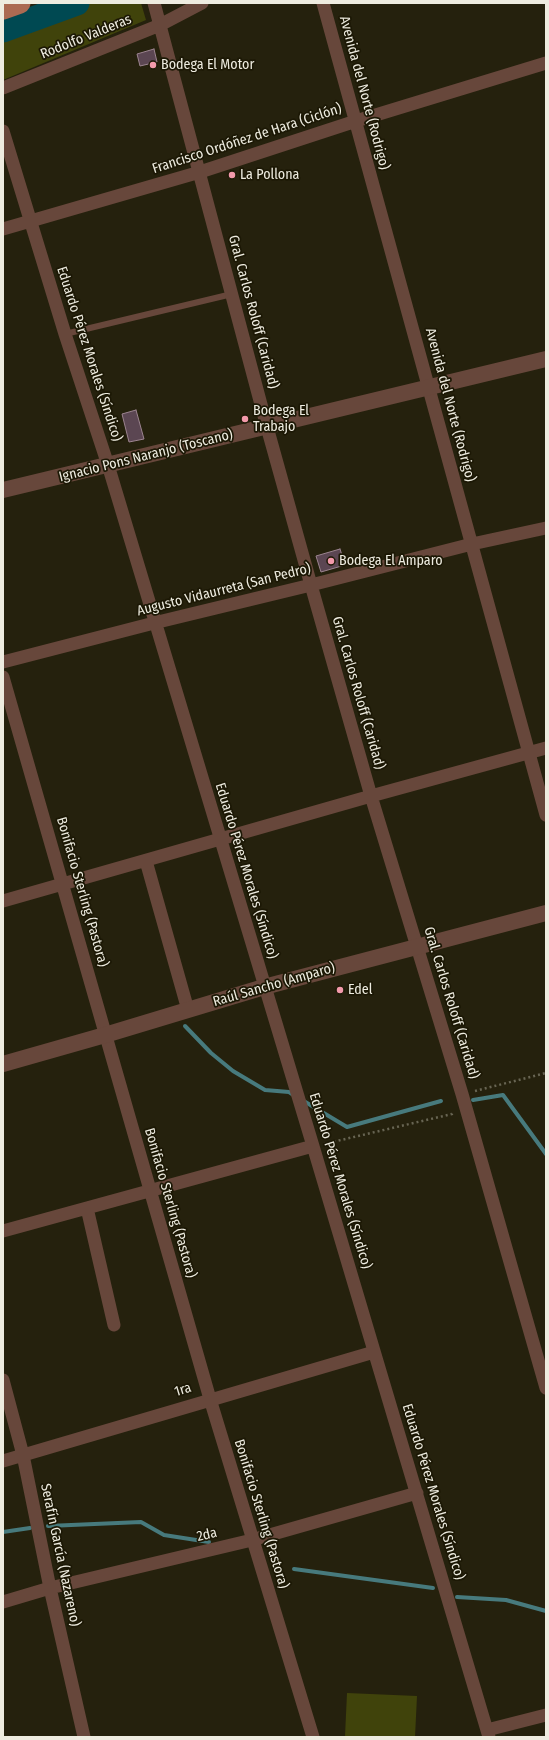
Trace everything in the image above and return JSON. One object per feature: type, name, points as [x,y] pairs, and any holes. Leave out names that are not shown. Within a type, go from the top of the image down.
[{"type":"main road","points":[[3,9],[20,3]]},
{"type":"street","name":"Gral. Carlos Roloff (Caridad)","points":[[154,3],[267,427],[311,585],[371,796],[462,1094],[546,1388]]},
{"type":"street","name":"Rodolfo Valderas","points":[[3,88],[160,24],[202,3]]},
{"type":"street","name":"Avenida del Norte (Rodrigo)","points":[[323,3],[546,815]]},
{"type":"street","name":"Francisco Ordóñez de Hara (Ciclón)","points":[[3,229],[200,172],[356,121],[546,63]]},
{"type":"street","name":"Eduardo Pérez Morales (Síndico)","points":[[3,131],[65,334],[108,465],[154,623],[313,1146],[488,1733]]},
{"type":"street","name":"Ignacio Pons Naranjo (Toscano)","points":[[3,490],[546,359]]},
{"type":"street","name":"Augusto Vidaurreta (San Pedro)","points":[[3,662],[472,544],[546,528]]},
{"type":"street","name":"Bonifacio Sterling (Pastora)","points":[[3,676],[63,883],[149,1191],[252,1540],[313,1737]]},
{"type":"street","points":[[3,901],[371,796],[546,748]]},
{"type":"street","points":[[146,861],[188,1010]]},
{"type":"street","name":"Raúl Sancho (Amparo)","points":[[3,1064],[106,1035],[264,986],[546,913]]},
{"type":"street","points":[[3,1231],[313,1146]]},
{"type":"street","points":[[87,1208],[114,1325]]},
{"type":"street","name":"1ra","points":[[3,1461],[374,1352]]},
{"type":"street","name":"Serafín García (Nazareno)","points":[[3,1380],[23,1455],[50,1588],[84,1737]]},
{"type":"street","name":"2da","points":[[3,1602],[50,1588],[252,1540],[417,1493]]},
{"type":"street","points":[[488,1733],[546,1715]]},
{"type":"lane","points":[[65,334],[232,294]]},
{"type":"path","points":[[313,1146],[452,1114],[462,1094],[546,1073]]},
{"type":"shaded area","points":[[54,3],[141,3],[146,20],[3,80],[3,21]]},
{"type":"shaded area","points":[[347,1693],[417,1696],[415,1737],[345,1736]]},
{"type":"building","name":"Bodega El Motor","points":[[154,49],[157,62],[140,66],[137,54]]},
{"type":"building","points":[[136,410],[144,439],[129,442],[122,414]]},
{"type":"building","name":"Bodega El Amparo","points":[[340,549],[345,565],[321,572],[316,556]]},
{"type":"waterway","points":[[3,30],[77,3]]},
{"type":"waterway","points":[[185,1026],[211,1053],[233,1071],[265,1090],[289,1092],[295,1096]]},
{"type":"waterway","points":[[473,1100],[503,1095],[546,1154]]},
{"type":"waterway","points":[[302,1100],[347,1127],[441,1101]]},
{"type":"waterway","points":[[48,1526],[141,1522],[164,1535],[209,1542]]},
{"type":"waterway","points":[[3,1532],[30,1528]]},
{"type":"waterway","points":[[294,1569],[433,1588]]},
{"type":"waterway","points":[[457,1597],[506,1600],[546,1611]]},
{"type":"place","name":"Bodega El Motor","points":[[153,65]]},
{"type":"place","name":"La Pollona","points":[[232,175]]},
{"type":"place","name":"Bodega El Trabajo","points":[[245,419]]},
{"type":"place","name":"Bodega El Amparo","points":[[331,561]]},
{"type":"place","name":"Edel","points":[[340,990]]}]
